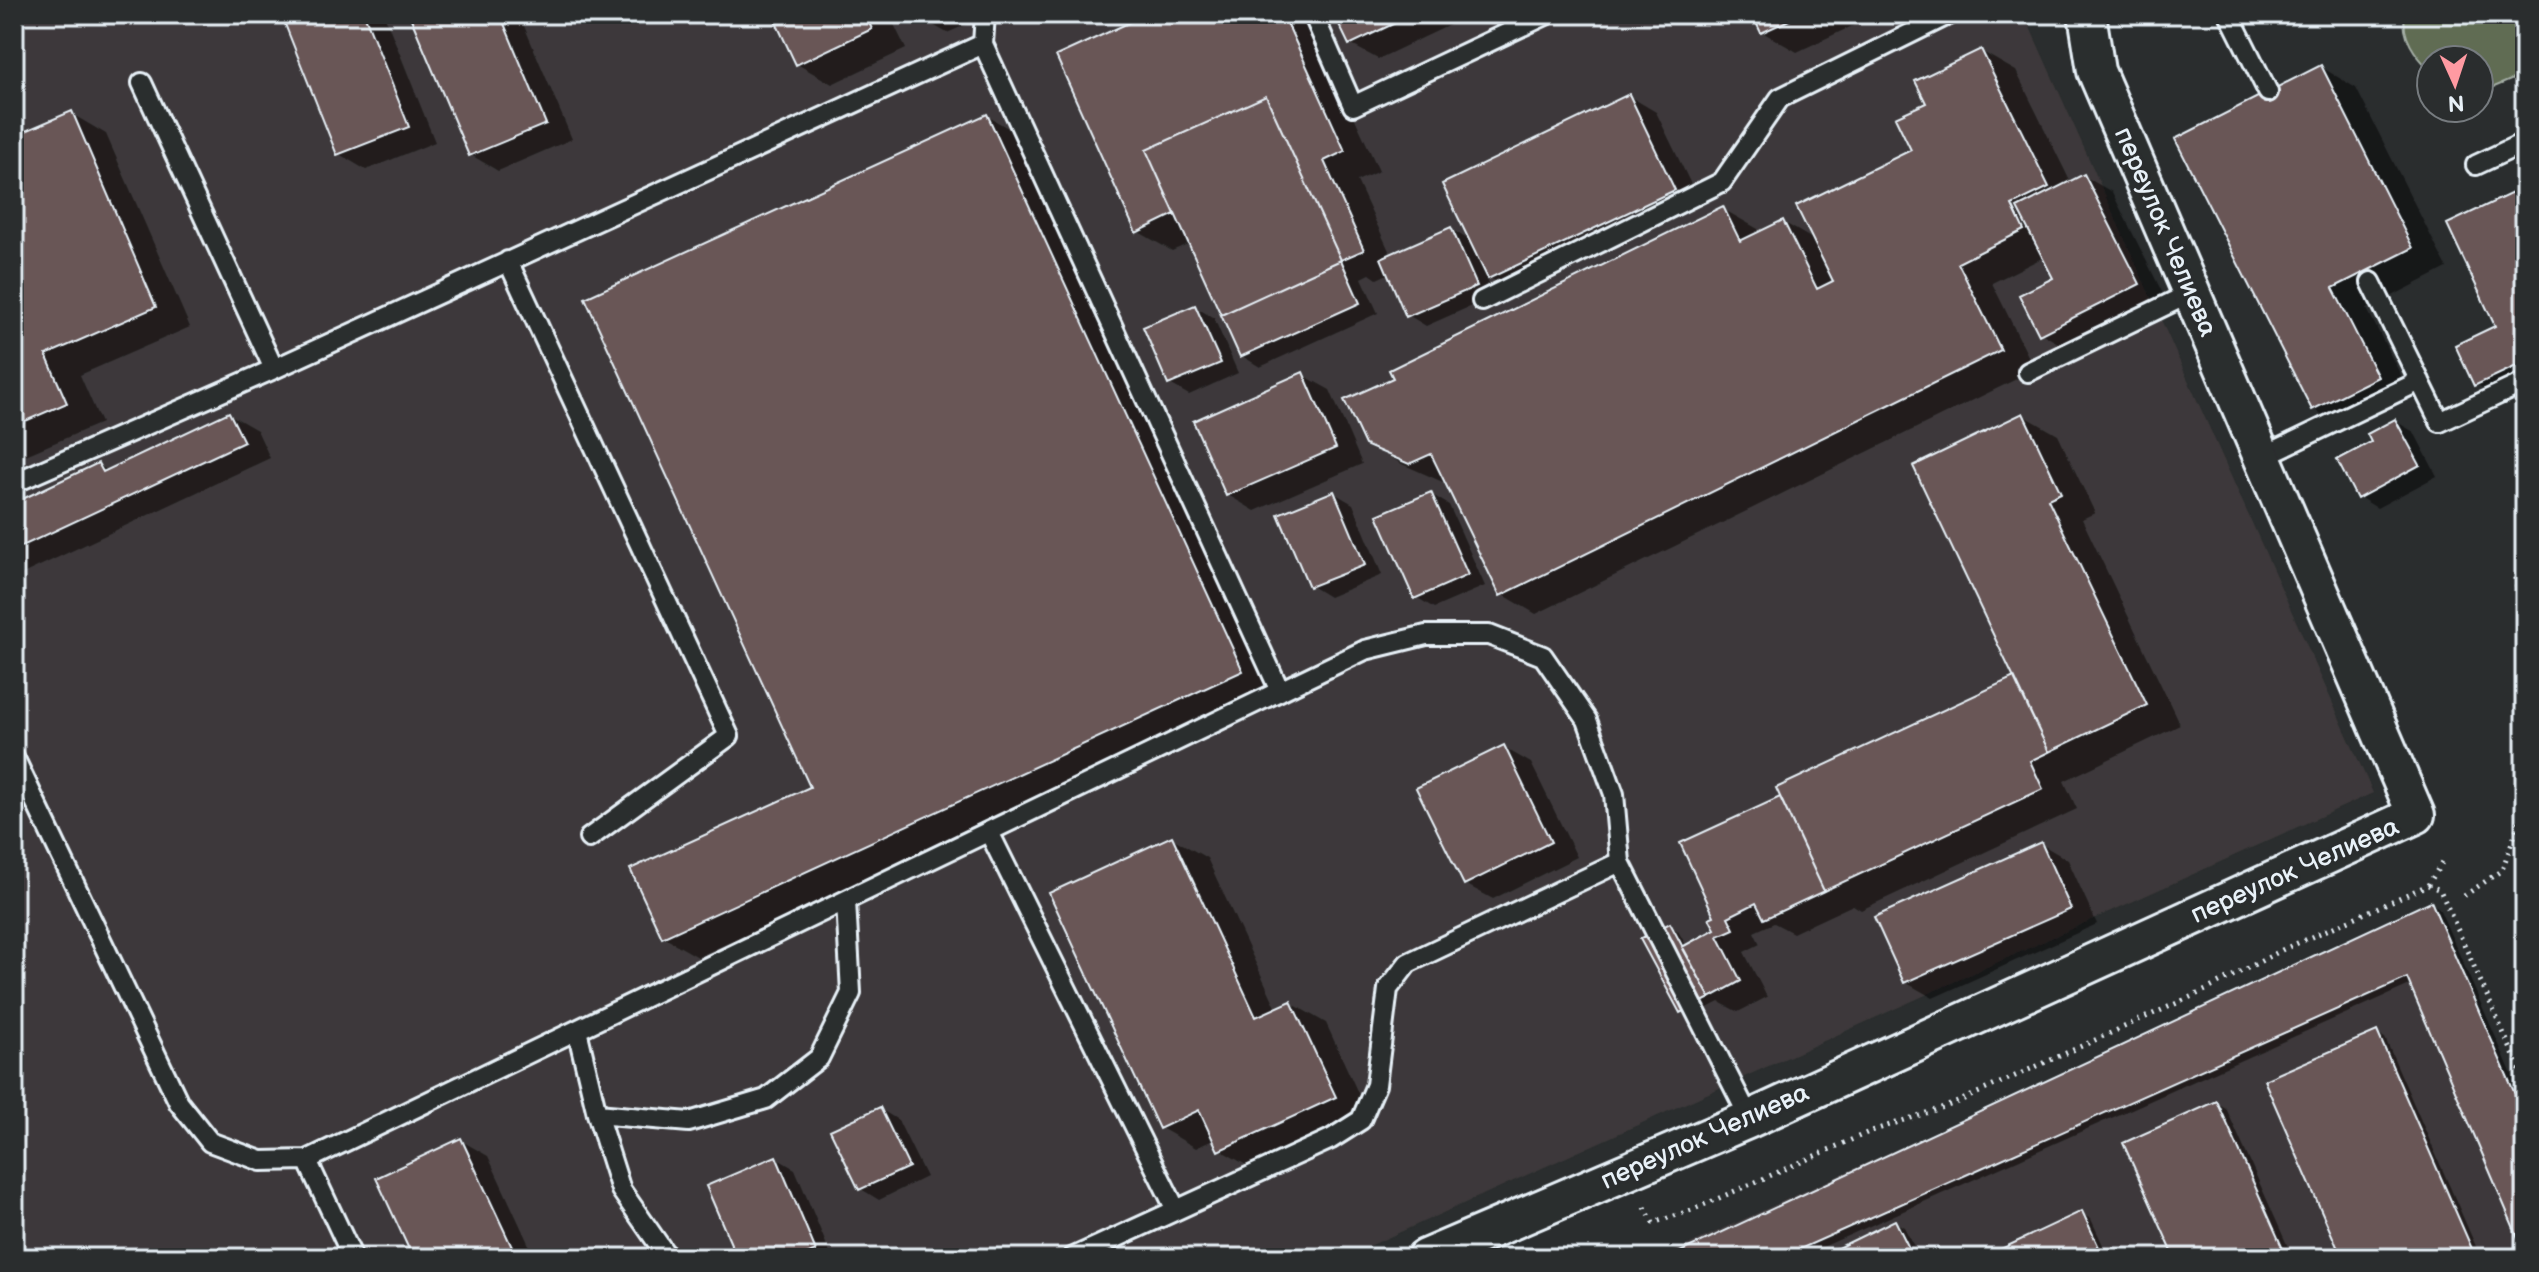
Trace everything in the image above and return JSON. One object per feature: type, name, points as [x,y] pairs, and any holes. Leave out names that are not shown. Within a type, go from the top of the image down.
[{"type":"street","name":"переулок Челиева","points":[[1425,1258],[1750,1119],[2416,815],[2096,71],[2087,14]]},
{"type":"lane","points":[[985,14],[983,44],[1280,691]]},
{"type":"lane","points":[[1313,14],[1353,106],[1548,14]]},
{"type":"lane","points":[[1482,301],[1722,182],[1780,98],[1950,14]]},
{"type":"lane","points":[[2229,14],[2268,92]]},
{"type":"lane","points":[[14,483],[274,369],[983,44]]},
{"type":"lane","points":[[142,83],[274,369]]},
{"type":"lane","points":[[2476,165],[2525,142]]},
{"type":"lane","points":[[508,261],[729,736],[589,838]]},
{"type":"lane","points":[[2371,282],[2440,422],[2525,382]]},
{"type":"lane","points":[[2028,372],[2191,293]]},
{"type":"lane","points":[[2262,457],[2420,381]]},
{"type":"lane","points":[[14,757],[179,1103],[210,1142],[261,1161],[307,1160],[1365,650],[1426,635],[1489,635],[1543,656],[1587,720],[1614,794],[1620,862],[1750,1119]]},
{"type":"lane","points":[[989,832],[1176,1210]]},
{"type":"lane","points":[[1072,1258],[1331,1139],[1361,1120],[1376,1085],[1388,989],[1408,963],[1620,862]]},
{"type":"lane","points":[[597,1114],[689,1122],[766,1099],[819,1058],[851,993],[846,901]]},
{"type":"lane","points":[[577,1030],[597,1114],[621,1190],[671,1258]]},
{"type":"lane","points":[[307,1160],[353,1258]]},
{"type":"path","points":[[2525,568],[2514,574],[2525,623]]},
{"type":"path","points":[[2464,896],[2502,870],[2520,820],[2525,780]]},
{"type":"path","points":[[1626,1171],[1653,1223],[1692,1210],[1869,1132],[1953,1104],[2206,990],[2282,950],[2428,885],[2443,861]]},
{"type":"path","points":[[2428,885],[2440,890],[2525,1081]]},
{"type":"shaded area","points":[[14,14],[2024,14],[2373,793],[1343,1258],[14,1258]]},
{"type":"shaded area","points":[[2432,904],[2525,1117],[2525,1258],[1659,1258]]},
{"type":"green space","points":[[2405,14],[2525,14],[2525,74],[2495,87],[2495,44],[2415,44],[2415,52],[2404,22]]},
{"type":"building","points":[[281,14],[364,14],[409,127],[337,155]]},
{"type":"building","points":[[409,14],[500,14],[546,124],[469,156]]},
{"type":"building","points":[[772,14],[865,14],[872,29],[796,65]]},
{"type":"building","points":[[1148,14],[1283,14],[1345,151],[1324,161],[1364,250],[1341,260],[1266,96],[1146,150],[1175,214],[1136,233],[1056,56]]},
{"type":"building","points":[[1334,14],[1414,14],[1349,45]]},
{"type":"building","points":[[1752,14],[1802,14],[1761,33]]},
{"type":"building","points":[[1981,49],[2049,187],[2012,205],[2024,230],[1958,263],[2001,350],[1500,596],[1431,454],[1409,464],[1365,445],[1344,400],[1393,378],[1389,370],[1723,206],[1740,241],[1783,220],[1817,289],[1833,281],[1796,206],[1911,150],[1895,117],[1926,103],[1915,81]]},
{"type":"building","points":[[2321,65],[2413,248],[2333,288],[2378,377],[2312,410],[2175,139]]},
{"type":"building","points":[[1629,94],[1675,190],[1488,279],[1442,184]]},
{"type":"building","points":[[1266,96],[1341,260],[1221,315],[1146,150]]},
{"type":"building","points":[[72,111],[156,307],[46,355],[67,403],[14,426],[14,136]]},
{"type":"building","points":[[987,114],[1243,671],[662,938],[630,869],[810,787],[585,298]]},
{"type":"building","points":[[2084,174],[2140,284],[2039,335],[2019,295],[2053,278],[2017,208]]},
{"type":"building","points":[[2525,187],[2525,362],[2474,386],[2455,345],[2495,326],[2447,224]]},
{"type":"building","points":[[1451,227],[1477,286],[1406,317],[1381,258]]},
{"type":"building","points":[[1341,260],[1360,303],[1240,357],[1221,315]]},
{"type":"building","points":[[1195,305],[1221,363],[1168,385],[1143,327]]},
{"type":"building","points":[[1303,372],[1336,448],[1226,496],[1193,421]]},
{"type":"building","points":[[229,412],[244,442],[14,550],[14,503],[98,463],[103,472]]},
{"type":"building","points":[[2023,413],[2061,493],[2048,499],[2147,705],[2049,752],[1913,466]]},
{"type":"building","points":[[2395,419],[2420,465],[2357,499],[2337,460],[2371,442],[2367,434]]},
{"type":"building","points":[[1334,491],[1365,565],[1309,587],[1278,514]]},
{"type":"building","points":[[1431,492],[1468,575],[1414,599],[1377,515]]},
{"type":"building","points":[[2014,677],[2049,752],[2030,761],[2043,789],[1824,891],[1776,788]]},
{"type":"building","points":[[1504,745],[1551,842],[1464,885],[1416,788]]},
{"type":"building","points":[[1780,797],[1824,891],[1764,919],[1756,903],[1728,917],[1734,929],[1718,936],[1741,981],[1710,998],[1682,947],[1715,929],[1709,918],[1714,916],[1680,843]]},
{"type":"building","points":[[1172,836],[1256,1017],[1291,1001],[1336,1097],[1218,1151],[1199,1110],[1159,1129],[1049,893]]},
{"type":"building","points":[[2041,842],[2071,909],[1904,983],[1874,917]]},
{"type":"building","points":[[2431,901],[2525,1117],[2525,1254],[2407,978],[1780,1258],[1667,1258]]},
{"type":"building","points":[[1670,923],[1710,998],[1680,1013],[1640,939]]},
{"type":"building","points":[[2377,1031],[2476,1258],[2342,1258],[2264,1080]]},
{"type":"building","points":[[2217,1101],[2287,1258],[2175,1258],[2123,1143]]},
{"type":"building","points":[[880,1107],[909,1167],[859,1190],[830,1130]]},
{"type":"building","points":[[461,1138],[517,1258],[413,1258],[376,1178]]},
{"type":"building","points":[[776,1156],[816,1251],[799,1258],[737,1258],[706,1186]]},
{"type":"building","points":[[2082,1211],[2104,1258],[1982,1258]]},
{"type":"building","points":[[1895,1220],[1914,1258],[1817,1258]]}]
